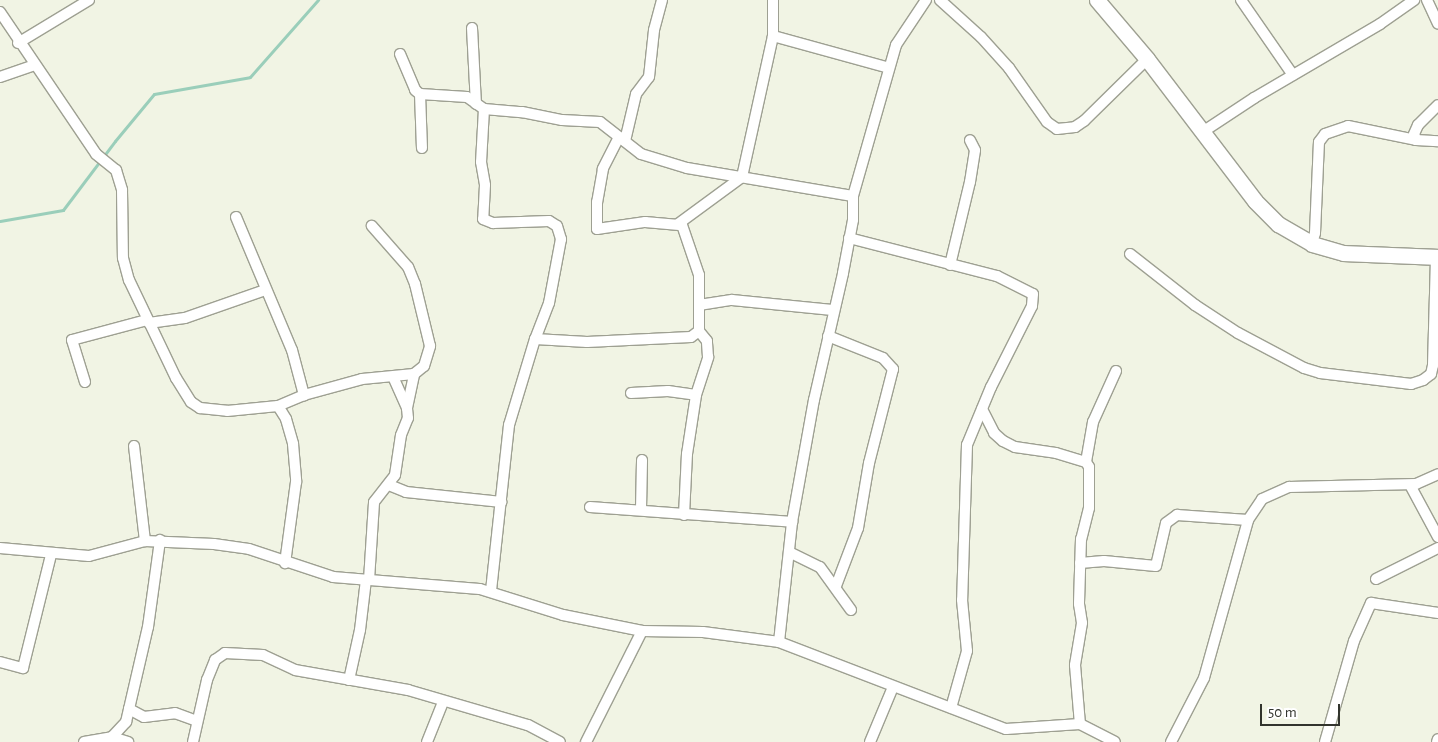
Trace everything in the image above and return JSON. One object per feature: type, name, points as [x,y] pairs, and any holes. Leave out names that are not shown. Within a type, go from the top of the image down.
[{"type":"street","points":[[18,43],[89,0]]},
{"type":"street","points":[[662,0],[654,30],[649,77],[636,94],[622,139],[603,170],[597,202],[598,230],[645,222],[678,224],[686,230],[699,275],[699,332],[707,341],[708,357],[696,395],[686,454],[684,515]]},
{"type":"street","points":[[678,224],[742,177],[773,36],[773,0]]},
{"type":"street","points":[[779,642],[792,522],[848,238],[853,196],[896,45],[926,0]]},
{"type":"street","points":[[940,0],[981,37],[1009,68],[1047,122],[1057,129],[1075,127],[1084,121],[1147,59]]},
{"type":"street","points":[[1241,0],[1293,75]]},
{"type":"street","points":[[1201,133],[1293,75],[1380,24],[1414,0]]},
{"type":"street","points":[[1427,0],[1438,24]]},
{"type":"street","points":[[1105,3],[1201,133],[1255,201],[1278,224],[1312,244],[1362,256],[1437,258],[1433,365],[1431,374],[1423,380],[1411,384],[1320,373],[1304,368],[1238,333],[1195,305],[1130,254]]},
{"type":"street","points":[[0,12],[18,43],[96,154],[116,170],[122,190],[123,258],[148,321],[191,402],[200,408],[226,411],[278,406],[304,395],[362,379],[414,374],[424,366],[430,346],[415,284],[408,267],[372,226]]},
{"type":"street","points":[[472,28],[480,106],[481,162],[485,185],[484,219],[493,224],[549,221],[557,226],[561,239],[549,303],[534,339],[509,425],[491,591]]},
{"type":"street","points":[[773,36],[889,68]]},
{"type":"street","points":[[400,54],[415,90],[420,94],[467,97],[480,106],[562,120],[600,122],[641,154],[687,168],[853,196]]},
{"type":"street","points":[[0,77],[34,65]]},
{"type":"street","points":[[420,94],[422,148]]},
{"type":"street","points":[[1416,140],[1414,134],[1418,126],[1438,105]]},
{"type":"street","points":[[1312,244],[1315,233],[1319,142],[1325,134],[1348,126],[1416,140],[1438,142]]},
{"type":"street","points":[[950,265],[970,182],[975,150],[970,140]]},
{"type":"street","points":[[236,217],[265,290],[292,350],[304,395]]},
{"type":"street","points":[[848,238],[997,276],[1033,294],[1032,306],[982,409],[967,445],[962,600],[967,651],[951,708]]},
{"type":"street","points":[[85,382],[71,341],[148,321],[185,318],[265,290]]},
{"type":"street","points":[[699,305],[747,299],[833,310]]},
{"type":"street","points":[[534,339],[634,340],[653,337],[681,338],[699,332]]},
{"type":"street","points":[[828,336],[883,358],[893,369],[869,463],[858,528],[836,586]]},
{"type":"street","points":[[1080,724],[1075,665],[1082,623],[1081,539],[1089,508],[1090,471],[1086,462],[1093,422],[1116,371]]},
{"type":"street","points":[[349,680],[360,630],[367,580],[374,502],[395,475],[414,374]]},
{"type":"street","points":[[393,377],[407,408]]},
{"type":"street","points":[[631,393],[668,391],[696,395]]},
{"type":"street","points":[[278,406],[286,419],[293,444],[296,482],[285,563]]},
{"type":"street","points":[[982,409],[994,433]]},
{"type":"street","points":[[972,431],[994,433],[1015,447],[1056,453],[1086,462]]},
{"type":"street","points":[[134,446],[145,540]]},
{"type":"street","points":[[641,509],[642,460]]},
{"type":"street","points":[[1171,742],[1204,678],[1248,520],[1262,499],[1289,488],[1410,485],[1438,474]]},
{"type":"street","points":[[389,485],[406,492],[501,502]]},
{"type":"street","points":[[1410,485],[1438,537]]},
{"type":"street","points":[[590,507],[641,509],[684,515],[792,522]]},
{"type":"street","points":[[1080,563],[1104,561],[1156,566],[1166,523],[1177,515],[1248,520]]},
{"type":"street","points":[[0,548],[51,555],[89,556],[145,540],[160,540],[249,549],[285,563],[333,577],[491,591],[563,616],[642,631],[703,632],[779,642],[1006,729],[1080,724],[1115,742]]},
{"type":"street","points":[[112,737],[126,722],[129,710],[148,627],[160,540]]},
{"type":"street","points":[[1376,579],[1438,548]]},
{"type":"street","points":[[789,552],[820,567],[836,586],[840,598],[851,610]]},
{"type":"street","points":[[0,662],[22,668],[51,555]]},
{"type":"street","points":[[1325,742],[1354,641],[1372,603],[1438,613]]},
{"type":"street","points":[[586,742],[642,631]]},
{"type":"street","points":[[193,742],[207,680],[216,660],[225,653],[263,655],[295,670],[408,690],[443,702],[528,725],[560,742]]},
{"type":"street","points":[[870,742],[893,687]]},
{"type":"street","points":[[427,742],[443,702]]},
{"type":"street","points":[[129,710],[144,717],[175,713],[197,721]]},
{"type":"street","points":[[84,742],[112,737],[128,742]]},
{"type":"waterway","points":[[0,221],[63,210],[115,141],[154,94],[250,77],[318,0]]}]
